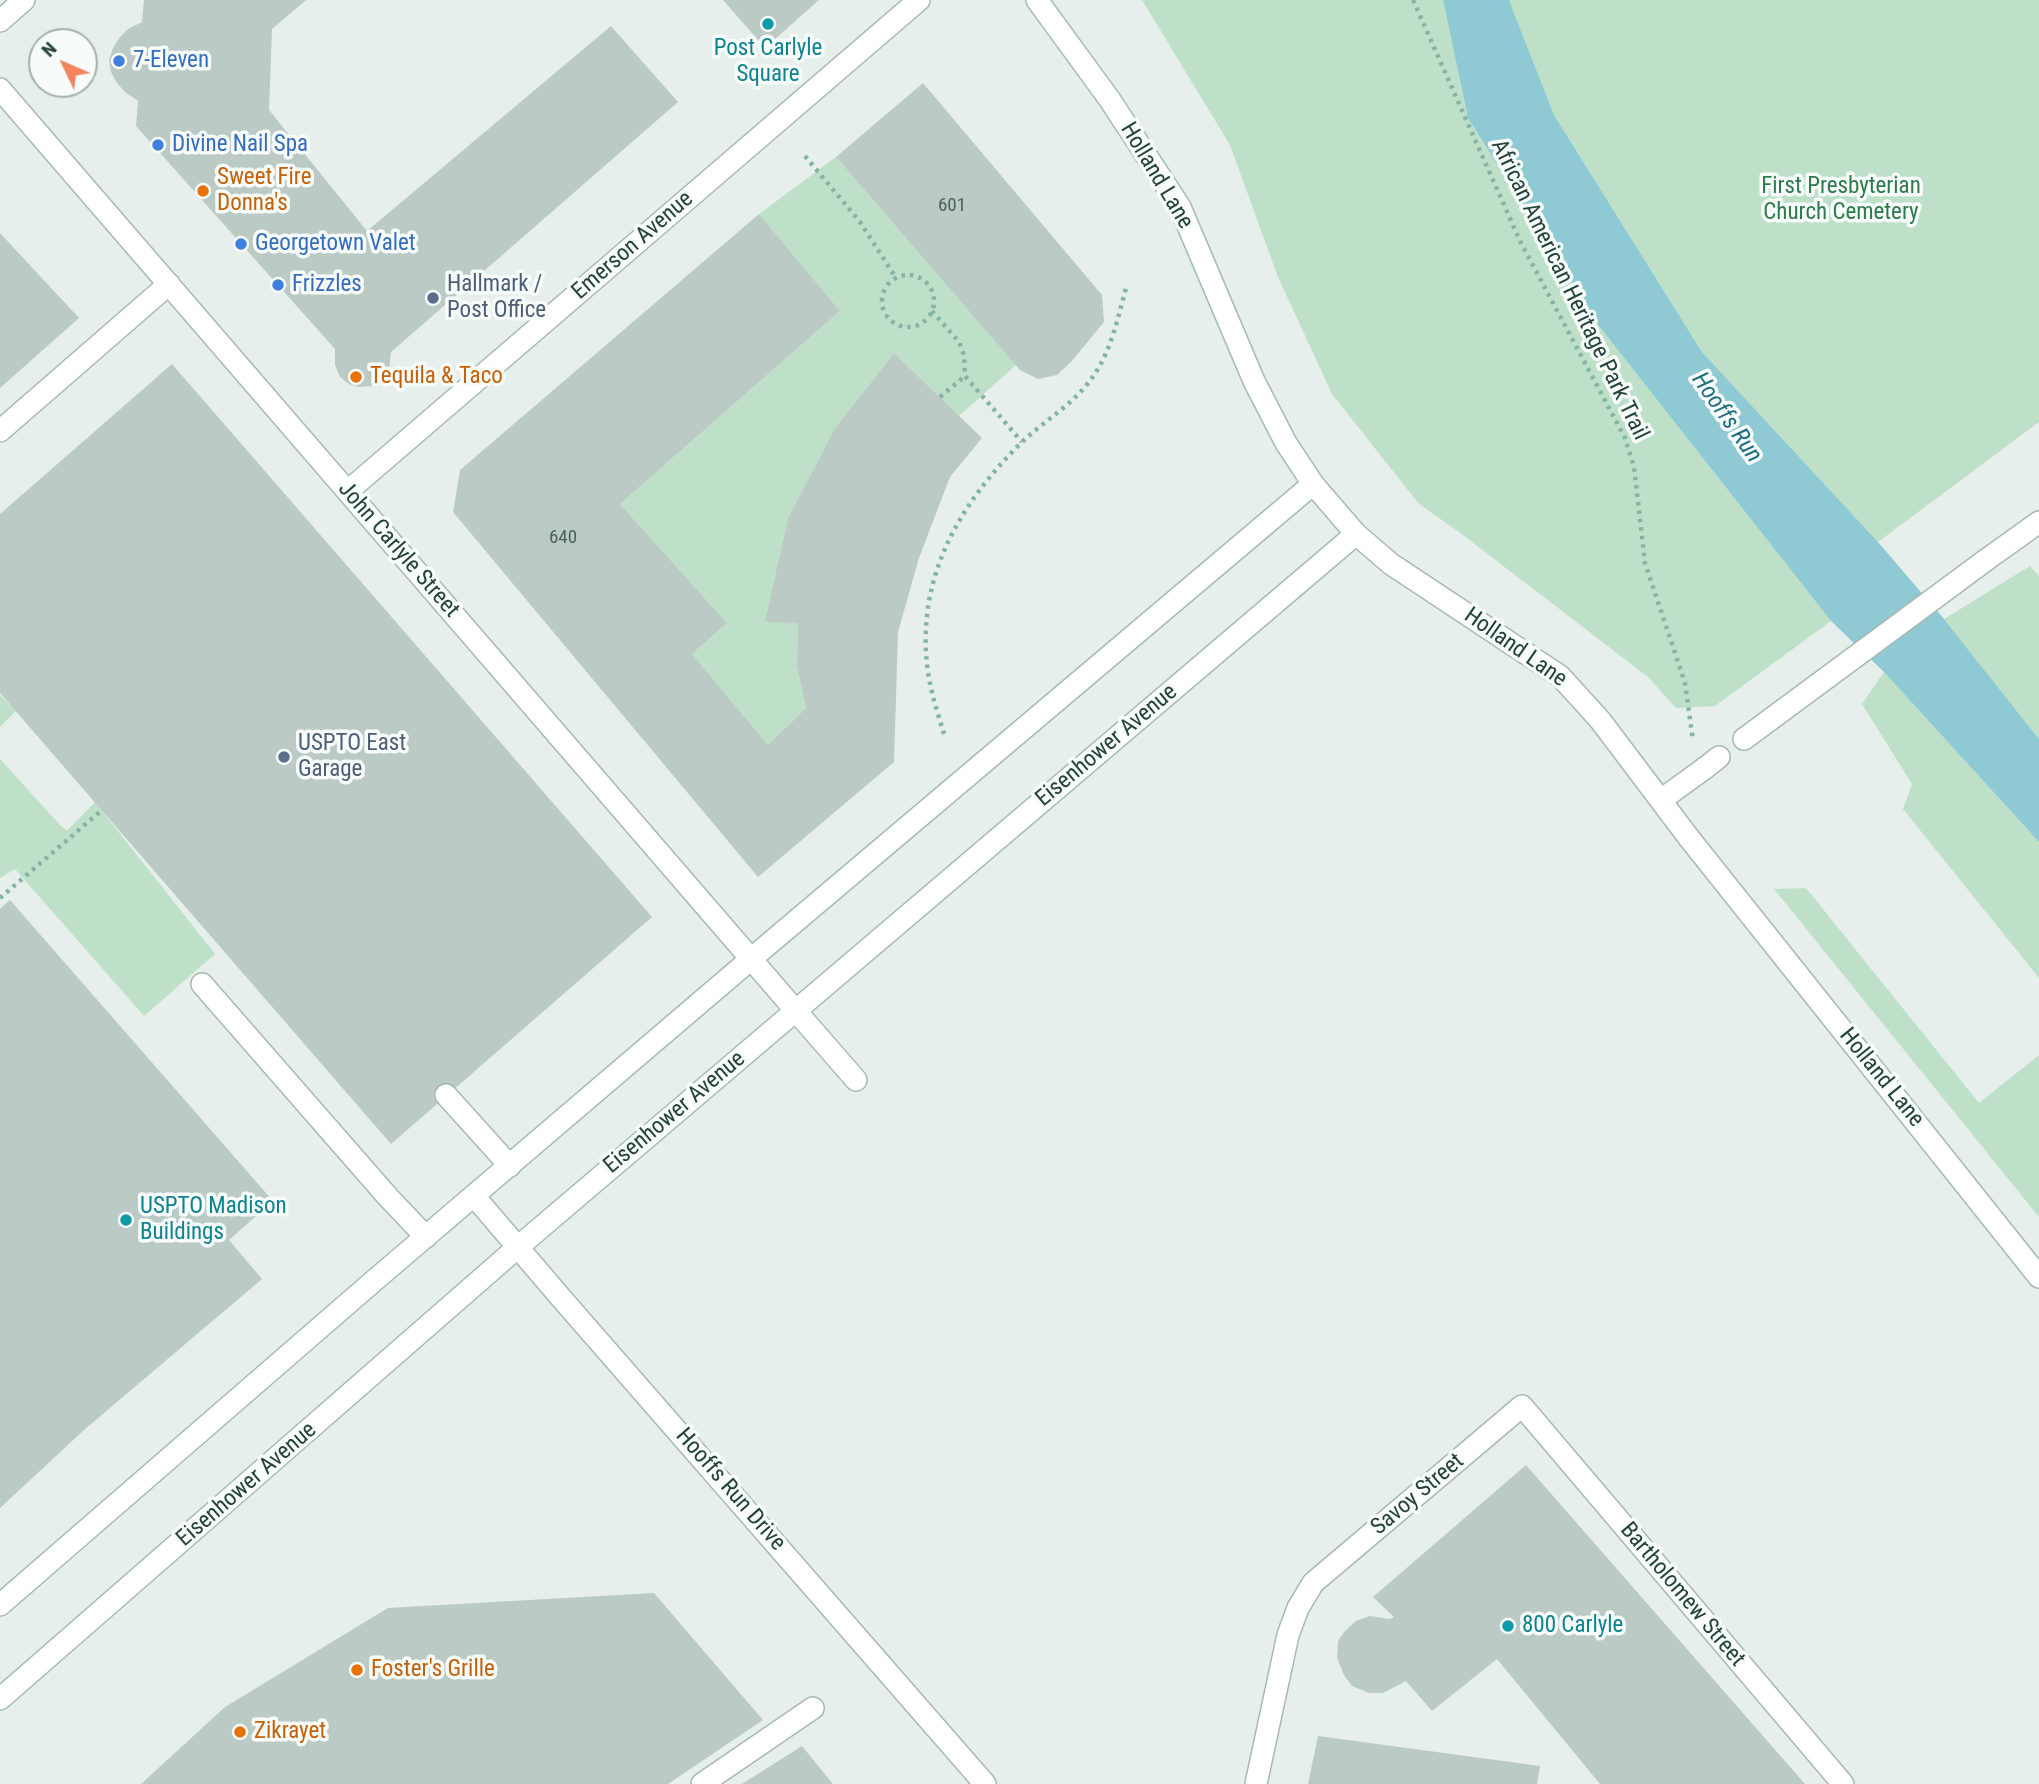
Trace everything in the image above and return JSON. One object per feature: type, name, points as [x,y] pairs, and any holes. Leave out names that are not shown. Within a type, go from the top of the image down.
[{"type":"street","points":[[0,21],[24,0]]},
{"type":"street","name":"Emerson Avenue","points":[[348,491],[919,0]]},
{"type":"street","name":"Holland Lane","points":[[1037,0],[1110,100],[1180,207],[1254,381],[1286,443],[1313,484],[1356,534],[1391,564],[1560,677],[1600,720],[1689,838],[2039,1276]]},
{"type":"street","name":"John Carlyle Street","points":[[0,89],[856,1080]]},
{"type":"street","points":[[0,431],[169,284]]},
{"type":"street","points":[[0,1605],[751,959],[1313,484]]},
{"type":"street","points":[[1661,800],[2039,522]]},
{"type":"street","name":"Eisenhower Avenue","points":[[0,1699],[518,1247],[1356,534]]},
{"type":"street","points":[[202,984],[426,1237]]},
{"type":"street","points":[[446,1096],[510,1166]]},
{"type":"street","name":"Hooffs Run Drive","points":[[474,1196],[985,1784]]},
{"type":"street","name":"Savoy Street","points":[[1256,1784],[1288,1635],[1298,1608],[1313,1583],[1522,1406]]},
{"type":"street","name":"Bartholomew Street","points":[[1522,1406],[1843,1784]]},
{"type":"street","points":[[702,1784],[813,1708]]},
{"type":"path","name":"African American Heritage Park Trail","points":[[1413,0],[1520,242],[1625,438],[1634,467],[1644,563],[1685,683],[1691,727]]},
{"type":"path","points":[[805,156],[860,222],[896,278]]},
{"type":"path","points":[[910,276],[924,280],[933,292],[932,311],[923,323],[909,327],[899,325],[891,321],[885,313],[883,298],[888,284],[896,278],[910,276]]},
{"type":"path","points":[[943,734],[928,672],[926,642],[930,595],[936,571],[952,533],[985,481],[1022,442],[1063,410],[1096,373],[1111,344],[1126,288]]},
{"type":"path","points":[[932,311],[959,342],[964,355],[965,376],[1022,442]]},
{"type":"path","points":[[940,397],[965,376]]},
{"type":"path","points":[[0,898],[102,810]]},
{"type":"green space","points":[[1142,0],[1443,0],[1468,118],[1599,326],[1831,621],[1715,706],[1676,708],[1648,677],[1419,504],[1332,394],[1278,277],[1230,145]]},
{"type":"green space","name":"First Presbyterian Church Cemetery","points":[[1509,0],[2039,0],[2039,422],[1878,542],[1702,352],[1554,115]]},
{"type":"green space","points":[[836,157],[1016,365],[959,416],[894,353],[835,428],[788,518],[766,621],[798,623],[797,667],[806,708],[768,745],[692,654],[727,623],[620,504],[840,311],[759,214]]},
{"type":"green space","points":[[2030,566],[2039,576],[2039,739],[1944,619]]},
{"type":"green space","points":[[1884,672],[2039,842],[2039,978],[1903,809],[1912,784],[1862,704]]},
{"type":"green space","points":[[0,695],[16,711],[0,727]]},
{"type":"green space","points":[[0,759],[67,831],[95,802],[215,954],[144,1016],[15,869],[0,878]]},
{"type":"green space","points":[[1806,888],[1979,1103],[2039,1055],[2039,1217],[1774,889]]},
{"type":"water","name":"Hooffs Run","points":[[1443,0],[1509,0],[1554,115],[1702,352],[1878,542],[1944,619],[2039,739],[2039,842],[1884,672],[1831,621],[1599,326],[1468,118]]},
{"type":"building","points":[[144,0],[306,0],[272,29],[269,110],[367,231],[611,26],[678,102],[391,352],[389,371],[382,381],[372,386],[359,387],[340,377],[335,365],[335,349],[136,126],[138,101],[117,83],[109,60],[120,37],[128,29],[142,22]]},
{"type":"building","name":"Post Carlyle Square","points":[[723,0],[819,0],[765,48]]},
{"type":"building","points":[[923,83],[1102,295],[1104,322],[1057,375],[1038,379],[1020,370],[836,157]]},
{"type":"building","points":[[759,214],[840,311],[620,504],[727,623],[692,654],[768,745],[806,708],[797,667],[798,623],[765,622],[788,518],[835,428],[894,353],[982,438],[950,477],[919,558],[898,632],[894,762],[758,877],[453,512],[460,470]]},
{"type":"building","points":[[0,233],[79,318],[0,388]]},
{"type":"building","name":"USPTO East Garage","points":[[172,364],[652,917],[391,1144],[0,693],[0,514]]},
{"type":"building","name":"USPTO Madison Buildings","points":[[10,900],[273,1201],[229,1240],[262,1279],[84,1430],[0,1508],[0,909]]},
{"type":"building","name":"800 Carlyle","points":[[1526,1465],[1805,1784],[1600,1784],[1497,1659],[1432,1711],[1406,1681],[1383,1693],[1369,1693],[1352,1686],[1337,1658],[1338,1641],[1344,1632],[1356,1621],[1370,1616],[1390,1619],[1394,1617],[1373,1597]]},
{"type":"building","points":[[654,1593],[763,1720],[668,1784],[141,1784],[225,1707],[388,1608]]},
{"type":"building","points":[[1318,1736],[1540,1766],[1537,1784],[1308,1784]]},
{"type":"building","points":[[802,1746],[833,1784],[742,1784]]},
{"type":"place","name":"Post Carlyle Square","points":[[768,24]]},
{"type":"place","name":"7-Eleven","points":[[119,61]]},
{"type":"place","name":"Divine Nail Spa","points":[[158,145]]},
{"type":"place","name":"Sweet Fire Donna's","points":[[203,191]]},
{"type":"place","name":"Georgetown Valet","points":[[241,244]]},
{"type":"place","name":"Frizzles","points":[[278,285]]},
{"type":"place","name":"Hallmark / Post Office","points":[[433,298]]},
{"type":"place","name":"Tequila & Taco","points":[[356,377]]},
{"type":"place","name":"USPTO East Garage","points":[[284,757]]},
{"type":"place","name":"USPTO Madison Buildings","points":[[126,1220]]},
{"type":"place","name":"800 Carlyle","points":[[1508,1626]]},
{"type":"place","name":"Foster's Grille","points":[[357,1670]]},
{"type":"place","name":"Zikrayet","points":[[240,1732]]}]
